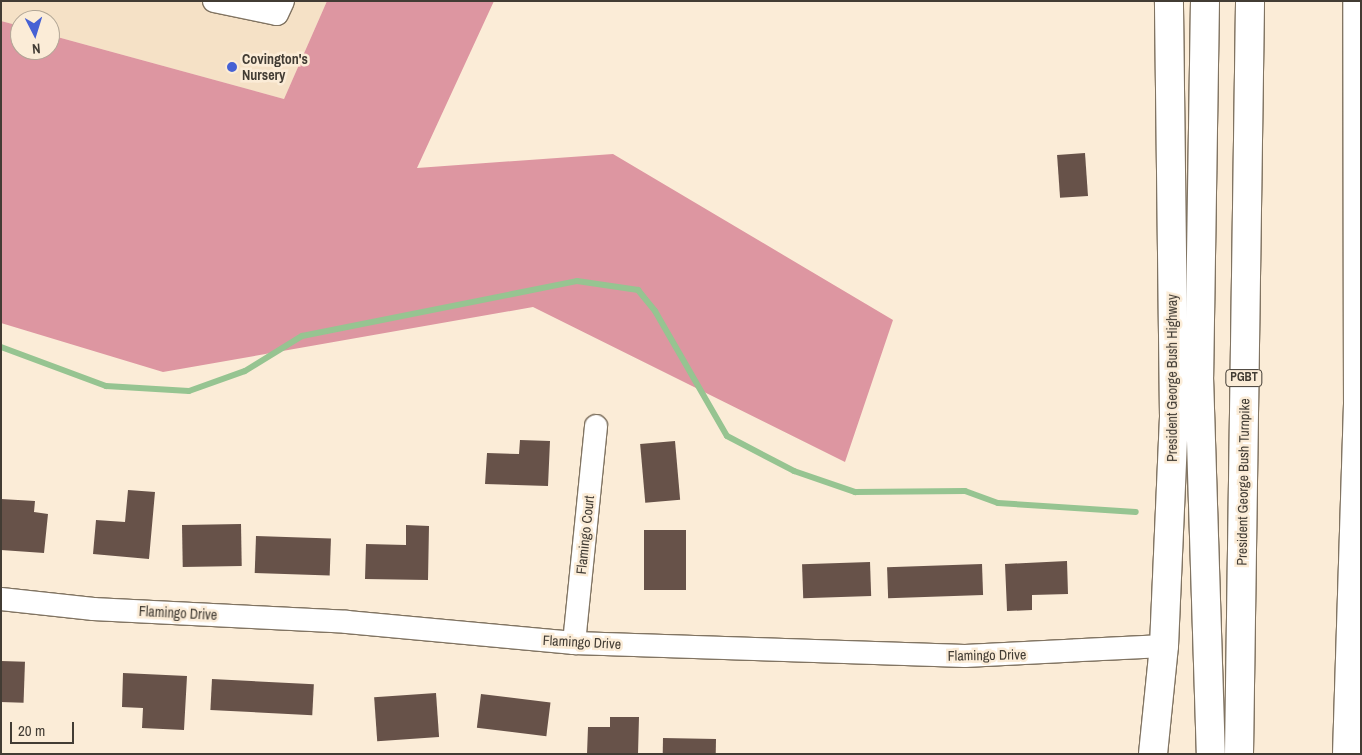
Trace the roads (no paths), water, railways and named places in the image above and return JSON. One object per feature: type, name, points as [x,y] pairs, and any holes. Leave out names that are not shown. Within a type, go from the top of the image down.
[{"type":"main road","name":"President George Bush Highway","points":[[1153,754],[1164,646],[1174,416],[1169,1]]},
{"type":"main road","points":[[1205,1],[1199,376],[1211,754]]},
{"type":"main road","name":"President George Bush Turnpike","points":[[1239,754],[1250,1]]},
{"type":"main road","points":[[1347,754],[1358,402],[1357,1]]},
{"type":"street","points":[[214,1],[277,14],[283,1]]},
{"type":"street","name":"Flamingo Court","points":[[574,643],[596,426]]},
{"type":"street","name":"Flamingo Drive","points":[[1,599],[93,609],[347,622],[574,643],[965,656],[1164,646]]},
{"type":"waterway","points":[[1,347],[106,386],[189,391],[245,371],[302,336],[577,281],[638,290],[655,311],[727,436],[794,471],[855,492],[965,491],[998,503],[1136,512]]},
{"type":"place","name":"Covington's Nursery","points":[[232,67]]}]
